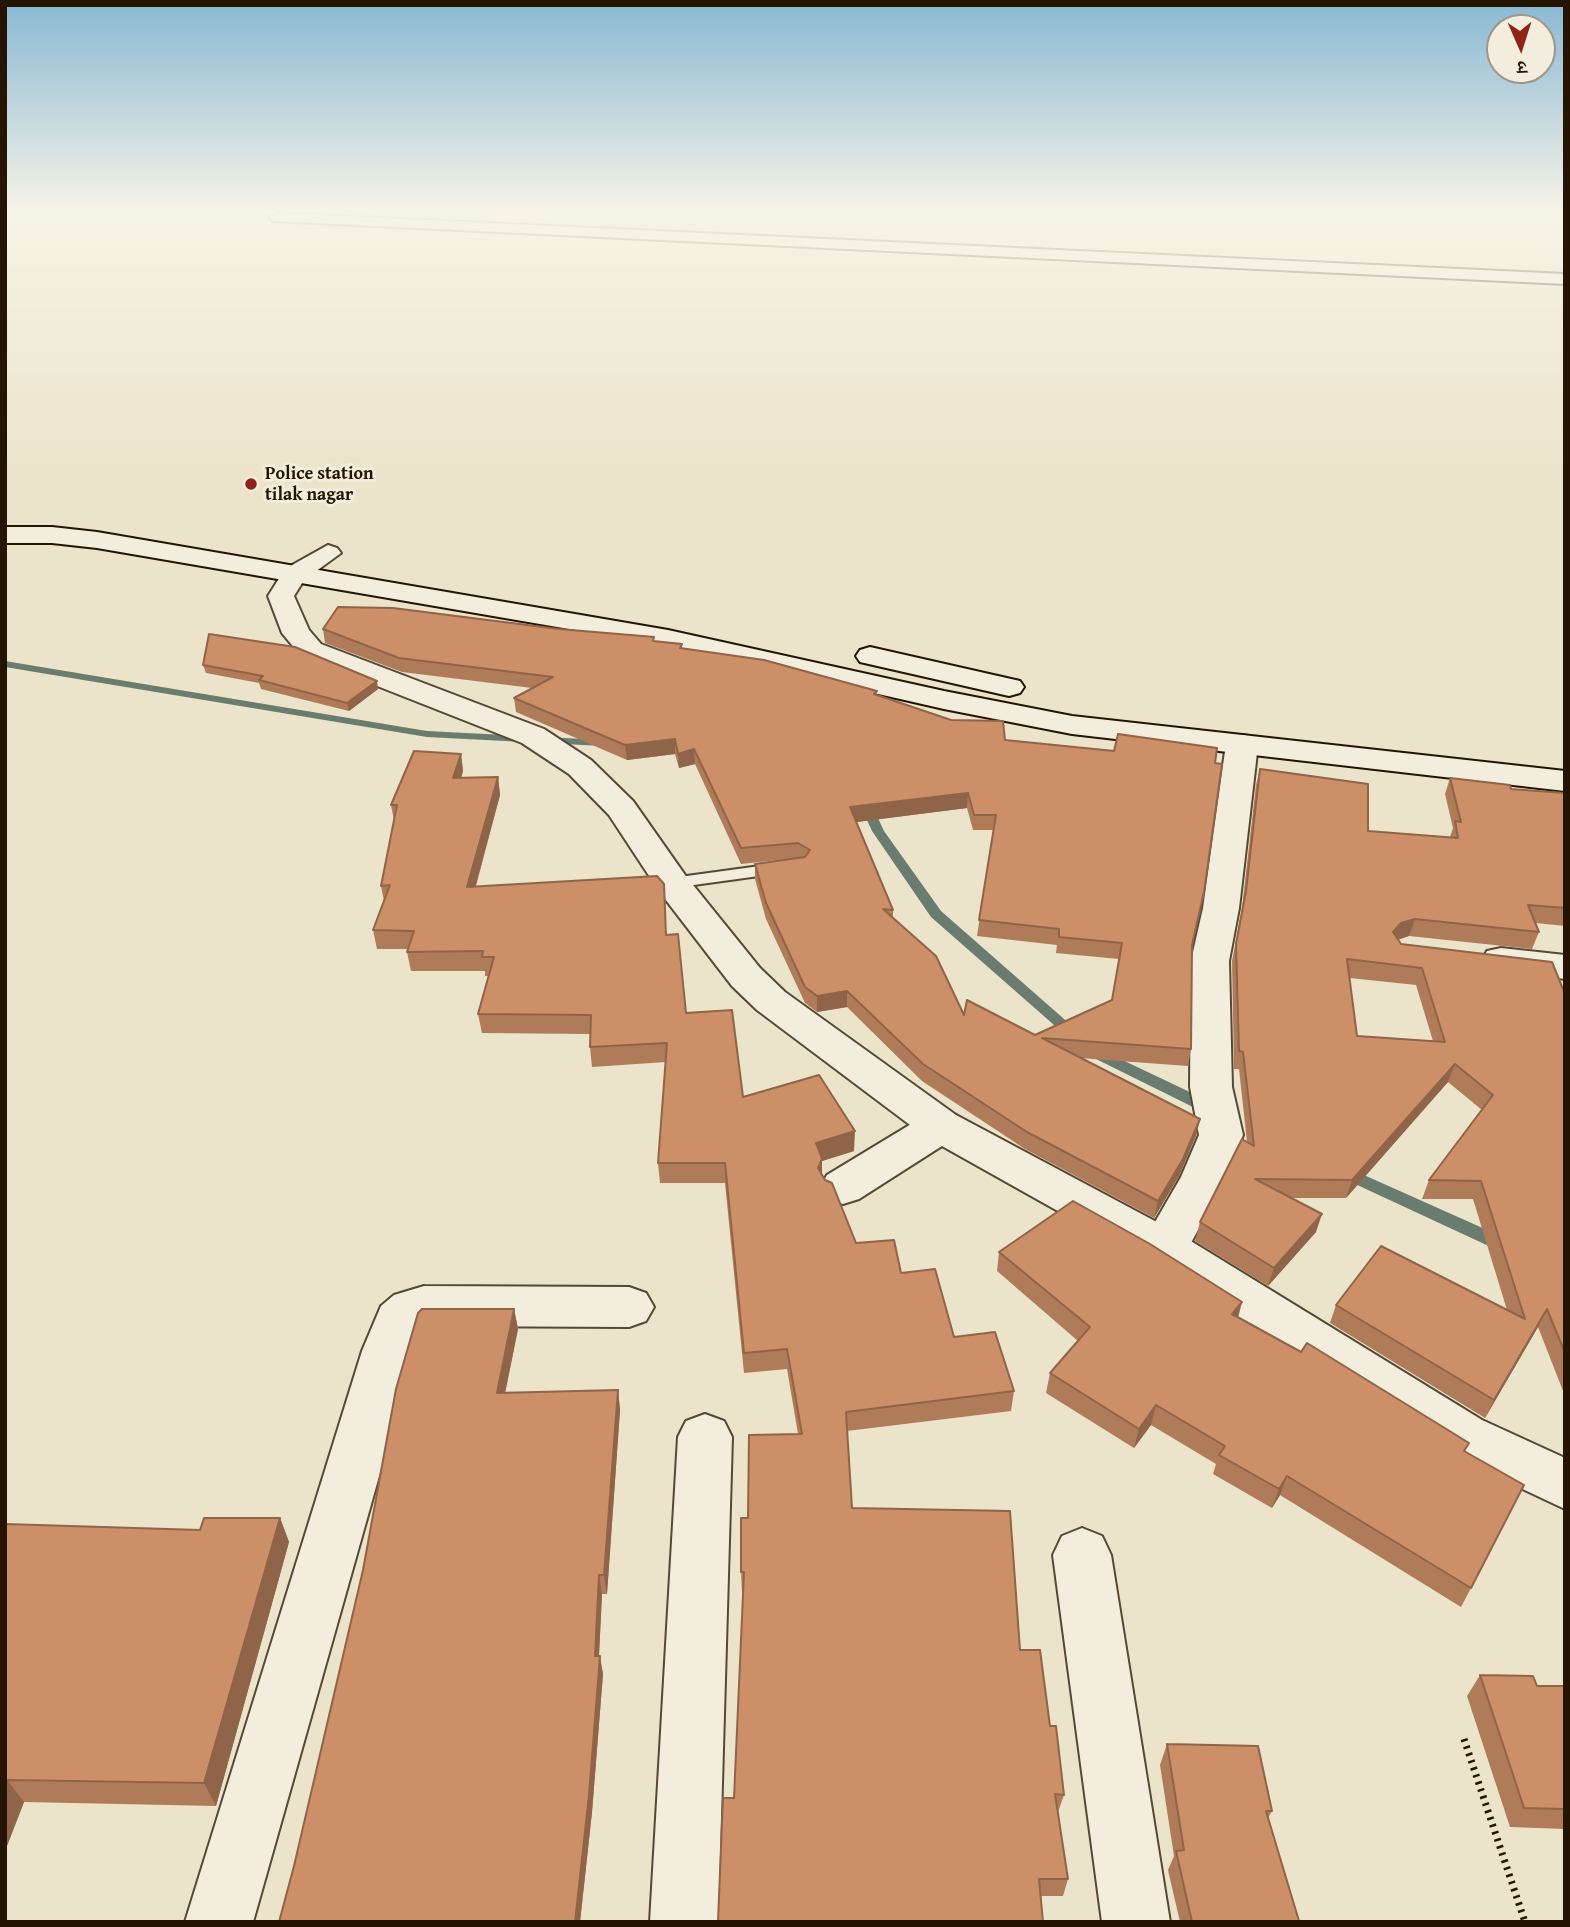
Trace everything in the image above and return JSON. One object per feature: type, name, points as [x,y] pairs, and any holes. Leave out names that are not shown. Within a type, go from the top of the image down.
[{"type":"street","points":[[5,517],[80,516],[328,553],[681,615],[1078,702],[1565,758]]},
{"type":"street","points":[[5,536],[52,535],[97,540],[668,638],[944,700],[1072,725],[1565,781]]},
{"type":"street","points":[[328,553],[294,575],[281,596],[296,633],[311,650],[534,736],[580,767],[621,808],[672,883],[746,977],[771,1002],[941,1126],[1164,1248],[1462,1436],[1565,1485]]},
{"type":"street","points":[[1164,1248],[1203,1179],[1221,1135],[1211,1087],[1210,961],[1221,908],[1241,744]]},
{"type":"street","points":[[1461,956],[1565,967]]},
{"type":"street","points":[[843,1187],[941,1126]]},
{"type":"street","points":[[219,1922],[387,1351],[399,1320],[411,1309],[424,1306],[629,1307]]},
{"type":"street","points":[[684,1922],[705,1437]]},
{"type":"street","points":[[1082,1555],[1136,1922]]},
{"type":"lane","points":[[672,883],[798,866]]},
{"type":"path","points":[[1464,1738],[1525,1922]]},
{"type":"building","points":[[338,607],[393,608],[559,629],[654,637],[653,641],[682,644],[680,648],[764,660],[877,691],[874,694],[951,720],[1003,721],[1005,740],[1114,751],[1118,734],[1217,748],[1215,763],[1222,764],[1204,892],[1192,945],[1191,1049],[1042,1038],[1200,1119],[1183,1159],[1158,1201],[1027,1132],[923,1064],[847,991],[817,996],[805,987],[766,903],[755,864],[805,857],[810,850],[798,843],[741,848],[694,749],[678,754],[675,739],[625,745],[514,698],[553,677],[399,658],[323,629]],"holes":[[[968,793],[974,815],[996,815],[979,920],[1059,929],[1059,937],[1122,943],[1112,1000],[1035,1035],[967,1000],[964,1015],[936,956],[883,909],[893,910],[850,807]]]},
{"type":"building","points":[[209,634],[295,647],[377,681],[347,703],[259,680],[263,676],[203,665]]},
{"type":"building","points":[[414,751],[461,754],[453,778],[498,777],[467,887],[657,876],[664,884],[666,935],[678,934],[686,1013],[732,1010],[743,1097],[819,1075],[855,1131],[816,1143],[822,1159],[818,1168],[825,1180],[832,1183],[856,1243],[894,1240],[901,1273],[935,1269],[954,1337],[995,1332],[1014,1391],[846,1412],[852,1508],[1010,1511],[1020,1650],[1040,1650],[1050,1726],[1056,1726],[1064,1795],[1055,1794],[1068,1879],[1039,1879],[1043,1922],[718,1922],[723,1798],[734,1798],[744,1572],[741,1572],[741,1518],[748,1518],[749,1435],[802,1434],[787,1349],[744,1353],[725,1163],[658,1163],[667,1043],[590,1047],[591,1015],[478,1014],[494,957],[482,957],[483,951],[407,952],[414,931],[373,930],[390,885],[381,886],[397,805],[391,805]]},
{"type":"building","points":[[1260,769],[1368,784],[1368,831],[1458,838],[1455,821],[1461,822],[1450,778],[1510,785],[1511,789],[1565,793],[1565,908],[1528,905],[1539,932],[1415,919],[1401,923],[1393,932],[1401,944],[1552,962],[1565,994],[1565,1353],[1547,1309],[1494,1400],[1336,1305],[1381,1246],[1525,1319],[1481,1181],[1429,1180],[1493,1095],[1455,1064],[1352,1180],[1255,1179],[1322,1214],[1274,1268],[1200,1222],[1242,1139],[1254,1146],[1243,1052],[1239,1051],[1236,944],[1246,891]],"holes":[[[1347,959],[1422,968],[1445,1042],[1357,1036]]]},
{"type":"building","points":[[1073,1201],[1150,1244],[1242,1302],[1232,1314],[1301,1352],[1307,1343],[1469,1443],[1464,1451],[1524,1485],[1471,1588],[1287,1476],[1279,1489],[1219,1455],[1225,1446],[1156,1405],[1139,1429],[1050,1373],[1090,1327],[999,1252]]},
{"type":"building","points":[[422,1309],[514,1309],[497,1393],[618,1390],[604,1575],[599,1575],[595,1656],[600,1656],[575,1922],[279,1922],[363,1570],[396,1389],[418,1313]]},
{"type":"building","points":[[204,1518],[280,1518],[204,1783],[7,1780],[5,1785],[5,1524],[200,1530]]},
{"type":"building","points":[[1480,1675],[1533,1676],[1537,1686],[1565,1686],[1565,1809],[1524,1808]]},
{"type":"building","points":[[1167,1744],[1258,1746],[1272,1811],[1266,1811],[1299,1921],[1192,1922],[1176,1851],[1184,1850]]},
{"type":"waterway","points":[[5,664],[427,734],[603,743]]},
{"type":"waterway","points":[[866,805],[878,831],[936,914],[1075,1036]]},
{"type":"waterway","points":[[1097,1053],[1207,1107]]},
{"type":"waterway","points":[[1346,1173],[1499,1243]]},
{"type":"place","name":"Police station tilak nagar","points":[[251,484]]}]
